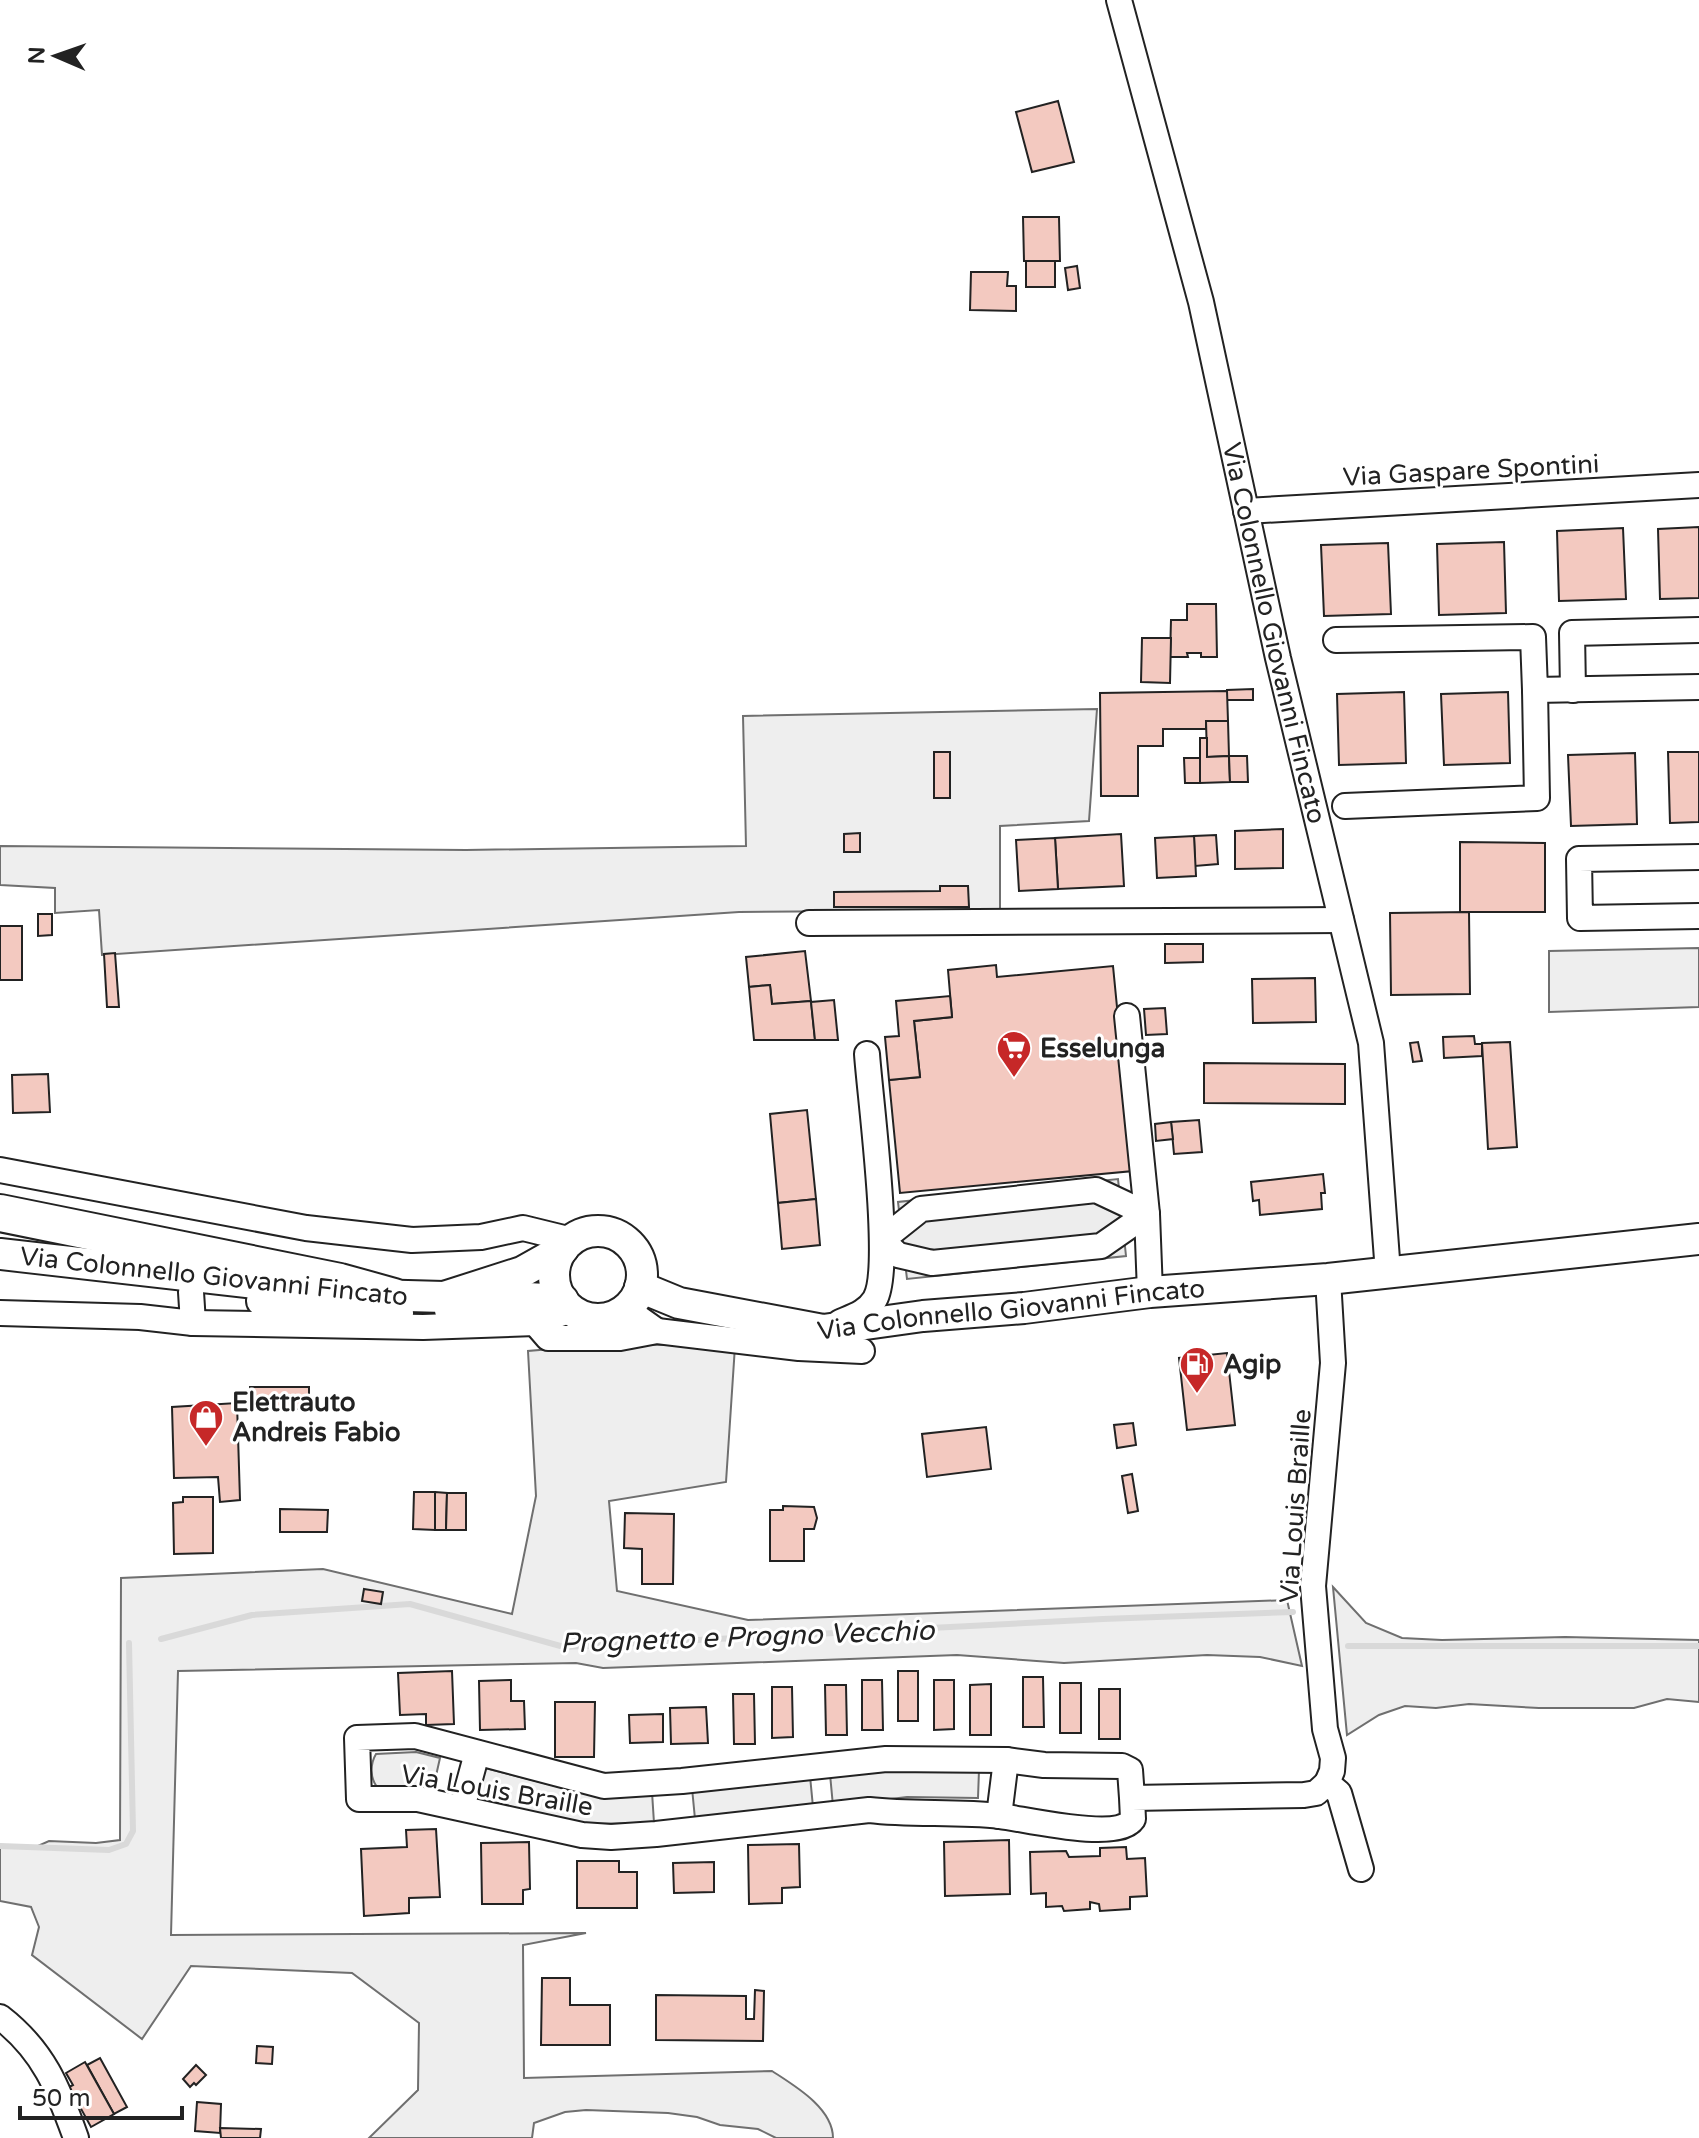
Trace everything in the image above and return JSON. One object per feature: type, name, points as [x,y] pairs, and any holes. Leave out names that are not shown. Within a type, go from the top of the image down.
[{"type":"highway","points":[[0,1213],[340,1282],[394,1297]]},
{"type":"main road","name":"Via Colonnello Giovanni Fincato","points":[[0,1254],[394,1297],[444,1297],[522,1272],[583,1233],[601,1231],[625,1240],[640,1261],[642,1273],[633,1298],[616,1315],[599,1319],[588,1317],[567,1305],[527,1298],[469,1308],[393,1313],[330,1310],[0,1270]]},
{"type":"main road","name":"Via Colonnello Giovanni Fincato","points":[[633,1298],[679,1303],[823,1330],[1150,1292],[1328,1279],[1699,1239]]},
{"type":"main road","points":[[567,1305],[555,1275],[558,1257],[568,1244]]},
{"type":"street","name":"Via Colonnello Giovanni Fincato","points":[[1119,0],[1201,302],[1246,511],[1371,1043],[1388,1273]]},
{"type":"street","name":"Via Gaspare Spontini","points":[[1246,511],[1699,485]]},
{"type":"street","points":[[1573,690],[1572,633],[1699,630]]},
{"type":"street","points":[[1336,640],[1533,637],[1537,798],[1345,806]]},
{"type":"street","points":[[1535,690],[1699,687]]},
{"type":"street","points":[[1699,857],[1579,859],[1580,918],[1699,916]]},
{"type":"street","points":[[809,923],[1341,920]]},
{"type":"street","points":[[1127,1016],[1147,1214],[1150,1292]]},
{"type":"street","points":[[823,1330],[867,1310],[877,1296],[882,1240],[867,1054]]},
{"type":"street","points":[[0,1170],[306,1228],[412,1240],[481,1237],[523,1228],[553,1233],[568,1244]]},
{"type":"street","points":[[882,1240],[921,1209],[1081,1191],[1096,1190],[1147,1214]]},
{"type":"street","points":[[882,1240],[898,1255],[932,1263],[1101,1246],[1147,1214]]},
{"type":"street","name":"Via Louis Braille","points":[[1327,1783],[1333,1758],[1325,1729],[1313,1586],[1333,1363],[1328,1279]]},
{"type":"street","points":[[191,1292],[193,1323]]},
{"type":"street","points":[[633,1298],[657,1331]]},
{"type":"street","points":[[0,1313],[140,1317],[193,1323],[423,1327],[535,1323],[567,1305]]},
{"type":"street","points":[[535,1323],[548,1338],[620,1338],[657,1331],[799,1348],[862,1351]]},
{"type":"street","name":"Via Louis Braille","points":[[415,1736],[604,1786],[682,1781],[886,1759],[1006,1760],[1044,1765],[1127,1768],[1132,1774],[1133,1819],[1123,1827],[1064,1828],[999,1816],[869,1810],[611,1837],[582,1835],[418,1799],[359,1799],[357,1738],[415,1736]]},
{"type":"street","points":[[462,1808],[477,1753]]},
{"type":"street","points":[[999,1816],[1006,1760]]},
{"type":"street","points":[[1132,1798],[1304,1795],[1316,1793],[1327,1783],[1339,1793],[1361,1869]]},
{"type":"street","points":[[0,2017],[20,2033],[54,2080],[76,2138]]},
{"type":"shaded area","points":[[1097,709],[1089,821],[1000,826],[1000,910],[739,912],[102,955],[99,910],[55,913],[55,888],[0,885],[0,846],[466,850],[746,846],[743,716]]},
{"type":"shaded area","points":[[1699,948],[1699,1007],[1549,1012],[1549,951]]},
{"type":"shaded area","points":[[1118,1179],[1126,1256],[907,1279],[898,1202]]},
{"type":"shaded area","points":[[609,1344],[735,1346],[726,1482],[609,1501],[617,1591],[748,1620],[1287,1600],[1302,1666],[1260,1657],[1207,1655],[1064,1663],[957,1655],[603,1668],[576,1663],[178,1671],[171,1935],[586,1933],[523,1945],[524,2078],[772,2071],[820,2108],[827,2117],[833,2138],[776,2138],[758,2129],[720,2125],[697,2117],[586,2110],[565,2112],[534,2123],[532,2138],[369,2138],[418,2090],[419,2023],[352,1973],[191,1966],[142,2039],[32,1955],[39,1927],[31,1907],[0,1901],[0,1845],[16,1848],[38,1846],[49,1841],[96,1843],[120,1840],[121,1578],[323,1569],[512,1614],[536,1496],[528,1351]]},
{"type":"shaded area","points":[[1333,1587],[1366,1623],[1402,1638],[1699,1640],[1699,1702],[1667,1699],[1634,1708],[1469,1704],[1436,1708],[1405,1706],[1379,1715],[1347,1735]]},
{"type":"shaded area","points":[[416,1752],[440,1758],[433,1789],[377,1787],[372,1771],[376,1754]]},
{"type":"shaded area","points":[[901,1765],[979,1770],[978,1798],[907,1797],[833,1806],[830,1774]]},
{"type":"shaded area","points":[[481,1767],[583,1793],[652,1792],[654,1823],[582,1824],[471,1797]]},
{"type":"shaded area","points":[[810,1776],[813,1807],[695,1819],[692,1788]]},
{"type":"building","points":[[1058,101],[1074,162],[1032,172],[1016,112]]},
{"type":"building","points":[[1023,217],[1059,217],[1060,261],[1024,261]]},
{"type":"building","points":[[1026,261],[1055,261],[1055,287],[1026,287]]},
{"type":"building","points":[[1077,266],[1080,288],[1068,290],[1065,268]]},
{"type":"building","points":[[971,272],[1008,272],[1007,286],[1016,286],[1016,311],[970,310]]},
{"type":"building","points":[[1699,527],[1699,598],[1660,599],[1658,529]]},
{"type":"building","points":[[1623,528],[1626,599],[1559,601],[1557,531]]},
{"type":"building","points":[[1504,542],[1506,613],[1439,615],[1437,544]]},
{"type":"building","points":[[1388,543],[1391,614],[1324,616],[1321,545]]},
{"type":"building","points":[[1187,604],[1216,604],[1217,657],[1187,653],[1188,657],[1170,657],[1171,620],[1187,620]]},
{"type":"building","points":[[1142,638],[1171,638],[1170,683],[1141,682]]},
{"type":"building","points":[[1253,689],[1253,700],[1227,700],[1227,690]]},
{"type":"building","points":[[1227,691],[1228,721],[1206,721],[1206,729],[1163,729],[1163,746],[1138,746],[1138,796],[1101,796],[1100,693]]},
{"type":"building","points":[[1404,692],[1406,763],[1339,765],[1337,694]]},
{"type":"building","points":[[1508,692],[1510,763],[1444,765],[1441,694]]},
{"type":"building","points":[[1206,721],[1228,721],[1229,756],[1207,757]]},
{"type":"building","points":[[1200,738],[1207,738],[1207,757],[1229,756],[1230,782],[1200,783]]},
{"type":"building","points":[[934,752],[950,752],[950,798],[934,798]]},
{"type":"building","points":[[1668,752],[1699,752],[1699,822],[1670,823]]},
{"type":"building","points":[[1635,753],[1637,824],[1571,826],[1568,755]]},
{"type":"building","points":[[1229,756],[1247,756],[1248,782],[1230,782]]},
{"type":"building","points":[[1184,758],[1200,758],[1200,783],[1185,783]]},
{"type":"building","points":[[1283,829],[1283,868],[1235,869],[1235,831]]},
{"type":"building","points":[[860,833],[860,852],[844,852],[844,834]]},
{"type":"building","points":[[1121,834],[1124,886],[1058,889],[1055,838]]},
{"type":"building","points":[[1216,835],[1218,864],[1195,866],[1194,836]]},
{"type":"building","points":[[1194,836],[1196,876],[1157,878],[1155,838]]},
{"type":"building","points":[[1055,838],[1058,889],[1019,891],[1016,840]]},
{"type":"building","points":[[1460,842],[1545,843],[1545,912],[1460,912]]},
{"type":"building","points":[[940,886],[968,886],[969,907],[834,907],[834,892],[940,891]]},
{"type":"building","points":[[1469,912],[1470,994],[1391,995],[1390,913]]},
{"type":"building","points":[[38,914],[52,914],[52,935],[38,936]]},
{"type":"building","points":[[0,926],[22,926],[22,980],[0,980]]},
{"type":"building","points":[[1165,944],[1203,944],[1203,962],[1165,963]]},
{"type":"building","points":[[805,951],[811,1001],[772,1004],[770,985],[749,987],[746,957]]},
{"type":"building","points":[[115,953],[119,1007],[107,1007],[104,954]]},
{"type":"building","name":"Esselunga","points":[[996,965],[997,977],[1113,966],[1133,1171],[900,1193],[889,1080],[920,1077],[914,1021],[952,1017],[948,970]]},
{"type":"building","points":[[1315,978],[1316,1022],[1253,1023],[1252,979]]},
{"type":"building","points":[[770,985],[772,1004],[811,1001],[815,1040],[754,1040],[749,987]]},
{"type":"building","points":[[950,996],[952,1017],[914,1021],[920,1077],[889,1080],[885,1037],[899,1036],[896,1001]]},
{"type":"building","points":[[834,1000],[838,1040],[815,1040],[811,1002]]},
{"type":"building","points":[[1165,1008],[1167,1034],[1146,1035],[1144,1009]]},
{"type":"building","points":[[1474,1036],[1475,1044],[1482,1044],[1482,1056],[1444,1058],[1443,1037]]},
{"type":"building","points":[[1418,1042],[1422,1061],[1413,1062],[1410,1043]]},
{"type":"building","points":[[1510,1042],[1517,1147],[1488,1149],[1482,1043]]},
{"type":"building","points":[[1204,1063],[1345,1064],[1345,1104],[1204,1103]]},
{"type":"building","points":[[48,1074],[50,1112],[13,1113],[12,1075]]},
{"type":"building","points":[[807,1110],[816,1199],[778,1203],[770,1114]]},
{"type":"building","points":[[1199,1120],[1202,1152],[1174,1154],[1171,1122]]},
{"type":"building","points":[[1171,1122],[1173,1139],[1156,1141],[1155,1124]]},
{"type":"building","points":[[1323,1174],[1325,1193],[1321,1193],[1322,1209],[1260,1215],[1259,1200],[1253,1201],[1251,1182]]},
{"type":"building","points":[[816,1199],[820,1245],[782,1249],[778,1203]]},
{"type":"building","points":[[1227,1353],[1235,1425],[1187,1430],[1179,1358]]},
{"type":"building","points":[[250,1387],[309,1387],[309,1409],[250,1409]]},
{"type":"building","name":"Elettrauto Andreis Fabio","points":[[237,1403],[240,1500],[220,1502],[218,1477],[174,1478],[172,1407]]},
{"type":"building","points":[[1133,1423],[1136,1445],[1117,1448],[1114,1425]]},
{"type":"building","points":[[986,1427],[991,1469],[927,1477],[922,1434]]},
{"type":"building","points":[[1132,1474],[1138,1511],[1128,1513],[1122,1476]]},
{"type":"building","points":[[414,1492],[435,1492],[435,1530],[413,1529]]},
{"type":"building","points":[[435,1492],[447,1493],[446,1530],[435,1530]]},
{"type":"building","points":[[447,1493],[466,1493],[466,1530],[446,1530]]},
{"type":"building","points":[[183,1497],[213,1497],[213,1553],[174,1554],[173,1503],[183,1502]]},
{"type":"building","points":[[783,1506],[814,1507],[817,1518],[814,1529],[804,1529],[804,1561],[770,1561],[770,1510],[783,1510]]},
{"type":"building","points":[[280,1509],[328,1510],[327,1532],[280,1532]]},
{"type":"building","points":[[625,1513],[674,1514],[673,1584],[642,1584],[642,1549],[624,1548]]},
{"type":"building","points":[[364,1589],[383,1592],[381,1604],[362,1601]]},
{"type":"building","points":[[452,1671],[454,1724],[426,1725],[426,1714],[400,1715],[398,1673]]},
{"type":"building","points":[[898,1671],[918,1671],[918,1721],[898,1721]]},
{"type":"building","points":[[1023,1677],[1043,1677],[1044,1727],[1023,1727]]},
{"type":"building","points":[[511,1680],[511,1701],[524,1701],[525,1729],[480,1730],[479,1681]]},
{"type":"building","points":[[862,1680],[882,1680],[883,1730],[862,1730]]},
{"type":"building","points":[[934,1680],[954,1680],[954,1729],[934,1730]]},
{"type":"building","points":[[1060,1683],[1081,1683],[1081,1733],[1060,1733]]},
{"type":"building","points":[[991,1684],[991,1735],[970,1735],[970,1685]]},
{"type":"building","points":[[825,1685],[846,1685],[847,1735],[826,1735]]},
{"type":"building","points":[[772,1687],[792,1687],[793,1737],[772,1738]]},
{"type":"building","points":[[1099,1689],[1120,1689],[1120,1739],[1099,1739]]},
{"type":"building","points":[[733,1694],[754,1694],[755,1744],[734,1744]]},
{"type":"building","points":[[555,1702],[595,1702],[594,1757],[555,1757]]},
{"type":"building","points":[[706,1707],[708,1743],[671,1744],[670,1708]]},
{"type":"building","points":[[663,1714],[663,1742],[630,1743],[629,1715]]},
{"type":"building","points":[[436,1829],[440,1897],[409,1898],[409,1913],[364,1916],[361,1849],[407,1847],[406,1830]]},
{"type":"building","points":[[1009,1840],[1010,1894],[945,1896],[944,1842]]},
{"type":"building","points":[[529,1842],[530,1889],[523,1890],[523,1904],[482,1904],[481,1843]]},
{"type":"building","points":[[799,1844],[800,1887],[782,1888],[782,1903],[749,1904],[748,1845]]},
{"type":"building","points":[[1126,1847],[1127,1859],[1145,1858],[1147,1896],[1130,1897],[1130,1909],[1100,1911],[1099,1904],[1090,1902],[1090,1909],[1064,1911],[1062,1906],[1046,1907],[1046,1893],[1031,1894],[1030,1852],[1066,1851],[1069,1857],[1100,1856],[1100,1848]]},
{"type":"building","points":[[577,1861],[619,1861],[619,1872],[637,1872],[637,1908],[577,1908]]},
{"type":"building","points":[[714,1862],[714,1892],[674,1893],[673,1863]]},
{"type":"building","points":[[542,1978],[570,1978],[570,2005],[610,2005],[610,2045],[541,2045]]},
{"type":"building","points":[[755,1990],[764,1991],[763,2041],[656,2040],[656,1995],[746,1996],[746,2019],[754,2019]]},
{"type":"building","points":[[257,2046],[273,2047],[272,2064],[256,2063]]},
{"type":"building","points":[[100,2058],[127,2107],[114,2114],[87,2065]]},
{"type":"building","points":[[85,2062],[114,2114],[91,2127],[69,2087],[73,2085],[66,2073]]},
{"type":"building","points":[[196,2065],[206,2075],[190,2087],[183,2079]]},
{"type":"building","points":[[197,2102],[221,2104],[220,2133],[195,2131]]},
{"type":"building","points":[[220,2128],[261,2129],[260,2138],[221,2138]]},
{"type":"waterway","name":"Prognetto e Progno Vecchio","points":[[161,1639],[252,1615],[410,1604],[564,1647],[1293,1612]]},
{"type":"waterway","name":"Prognetto e Progno Vecchio","points":[[0,1846],[109,1850],[126,1844],[133,1831],[129,1643]]},
{"type":"waterway","name":"Prognetto e Progno Vecchio","points":[[1348,1646],[1699,1646]]},
{"type":"place","name":"Esselunga","points":[[1014,1079]]},
{"type":"place","name":"Agip","points":[[1197,1395]]},
{"type":"place","name":"Elettrauto Andreis Fabio","points":[[206,1448]]}]
